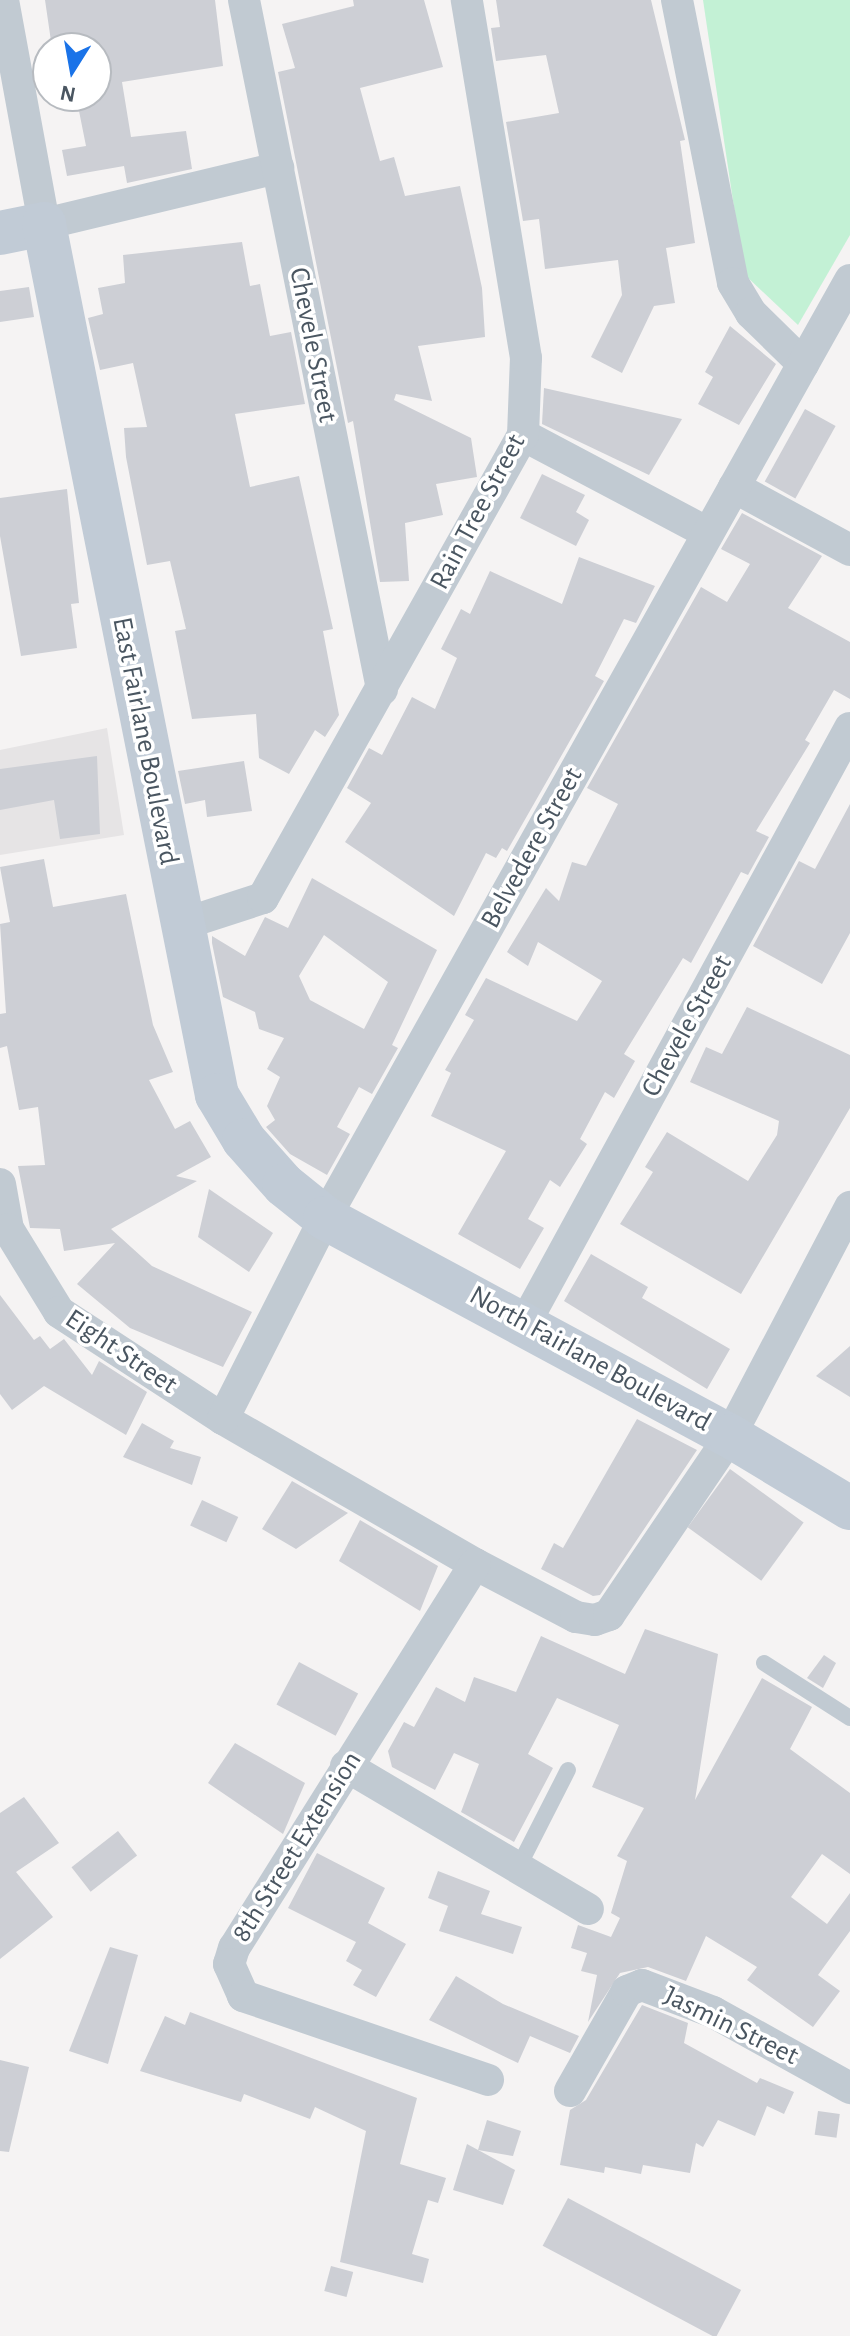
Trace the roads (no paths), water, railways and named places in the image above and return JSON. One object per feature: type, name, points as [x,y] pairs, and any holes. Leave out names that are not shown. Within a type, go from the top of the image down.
[{"type":"street","points":[[3,0],[44,224]]},
{"type":"street","name":"Chevele Street","points":[[244,0],[382,689]]},
{"type":"street","name":"Rain Tree Street","points":[[180,925],[263,898],[523,435],[526,358],[467,0]]},
{"type":"street","points":[[677,0],[733,283],[751,313],[803,364]]},
{"type":"street","points":[[0,233],[278,168]]},
{"type":"street","name":"East Fairlane Boulevard","points":[[44,224],[180,925],[217,1095],[284,1185],[325,1218]]},
{"type":"street","name":"Belvedere Street","points":[[223,1419],[325,1218],[850,280]]},
{"type":"street","points":[[523,435],[708,533]]},
{"type":"street","points":[[734,487],[850,550]]},
{"type":"street","name":"Chevele Street","points":[[525,1323],[850,728]]},
{"type":"street","name":"Eight Street","points":[[0,1184],[8,1229],[59,1312],[223,1419],[475,1564],[576,1617],[609,1615],[730,1436]]},
{"type":"street","points":[[730,1436],[850,1207]]},
{"type":"street","name":"North Fairlane Boulevard","points":[[325,1218],[730,1436],[850,1508]]},
{"type":"street","name":"8th Street Extension","points":[[475,1564],[234,1948],[233,1982],[243,1996],[488,2080]]},
{"type":"street","points":[[346,1766],[588,1909]]},
{"type":"street","name":"Jasmin Street","points":[[570,2091],[627,1991],[642,1985],[713,2012],[850,2088]]},
{"type":"lane","points":[[764,1663],[850,1718]]},
{"type":"lane","points":[[518,1868],[568,1770]]}]
